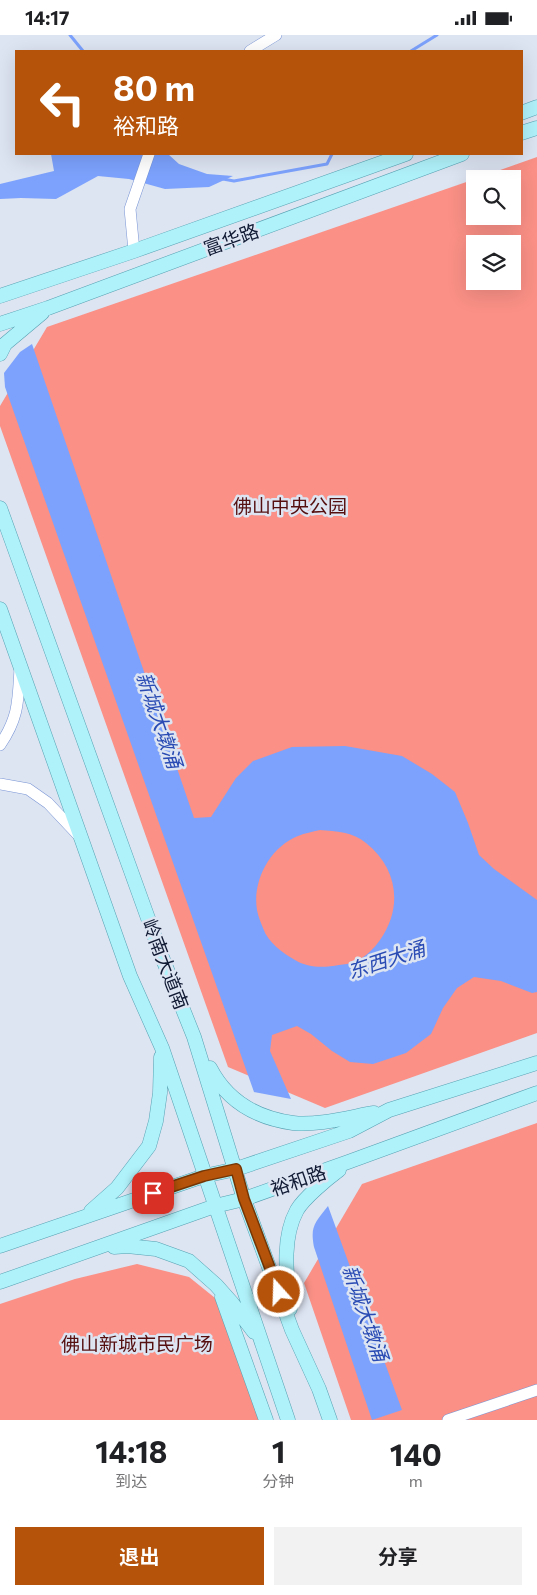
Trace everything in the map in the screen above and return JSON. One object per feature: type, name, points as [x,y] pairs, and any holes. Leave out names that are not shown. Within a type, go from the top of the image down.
[{"type":"main road","points":[[523,112],[537,107]]},
{"type":"main road","points":[[523,132],[537,128]]},
{"type":"main road","name":"富华路","points":[[0,296],[134,251],[403,155]]},
{"type":"main road","name":"富华路","points":[[0,324],[48,308],[459,155]]},
{"type":"main road","points":[[0,286],[41,282]]},
{"type":"main road","points":[[0,354],[5,344],[48,308]]},
{"type":"main road","name":"岭南大道南","points":[[0,507],[162,957],[194,1037],[244,1199],[292,1330],[319,1389],[330,1420]]},
{"type":"main road","points":[[0,609],[130,976],[162,1048],[288,1420]]},
{"type":"main road","points":[[194,1037],[216,1080],[237,1102],[260,1115],[294,1123],[323,1121],[389,1110]]},
{"type":"main road","points":[[85,1216],[117,1188],[149,1146],[156,1121],[162,1048]]},
{"type":"main road","name":"裕和路","points":[[0,1246],[204,1176],[236,1169],[349,1131],[389,1110],[537,1063]]},
{"type":"main road","name":"裕和路","points":[[0,1282],[215,1206],[244,1199],[537,1093]]},
{"type":"main road","points":[[292,1330],[287,1258],[289,1232],[297,1210],[324,1181],[348,1162]]},
{"type":"main road","points":[[96,1249],[127,1246],[156,1249],[189,1261],[232,1303],[262,1343]]},
{"type":"main road","points":[[219,1289],[266,1420]]},
{"type":"street","points":[[252,50],[276,35]]},
{"type":"street","points":[[134,251],[130,209],[149,155]]},
{"type":"street","points":[[0,745],[9,731],[18,705],[20,667]]},
{"type":"street","points":[[0,784],[28,789],[48,803],[82,839]]},
{"type":"street","points":[[448,1420],[537,1390]]},
{"type":"green space","name":"佛山中央公园","points":[[537,157],[537,1033],[325,1108],[228,1067],[0,426],[0,406],[47,327],[466,182],[466,225],[521,225],[521,170],[500,170]]},
{"type":"green space","points":[[537,1123],[537,1420],[351,1420],[304,1283],[362,1184]]},
{"type":"green space","name":"佛山新城市民广场","points":[[137,1264],[189,1277],[220,1302],[263,1420],[0,1420],[0,1304],[75,1279]]},
{"type":"water","points":[[51,155],[169,155],[179,164],[207,174],[233,176],[209,187],[165,189],[129,179],[98,176],[56,199],[0,199],[0,184],[54,171]]},
{"type":"water","points":[[32,344],[194,818],[211,817],[236,778],[253,761],[292,747],[345,746],[402,756],[432,774],[455,792],[479,855],[494,869],[537,900],[537,992],[532,993],[501,981],[474,977],[457,988],[443,1008],[431,1034],[406,1053],[373,1064],[350,1062],[297,1026],[272,1035],[270,1051],[291,1099],[254,1092],[5,387],[4,373],[20,352]],"holes":[[[320,830],[344,833],[361,839],[377,853],[385,864],[391,876],[394,889],[392,915],[378,943],[358,960],[328,967],[305,965],[281,951],[272,943],[265,933],[257,910],[256,899],[260,877],[265,866],[279,848],[301,835]]]},
{"type":"water","name":"新城大墩涌","points":[[328,1206],[402,1410],[372,1420],[314,1247],[313,1229]]},
{"type":"waterway","points":[[70,35],[82,50]]},
{"type":"waterway","points":[[413,50],[437,35]]},
{"type":"waterway","points":[[223,179],[234,181],[327,164],[332,155]]},
{"type":"route","points":[[153,1193],[204,1176],[236,1169],[244,1199],[279,1292]]},
{"type":"water label","name":"东西大涌","points":[[386,959]]}]
